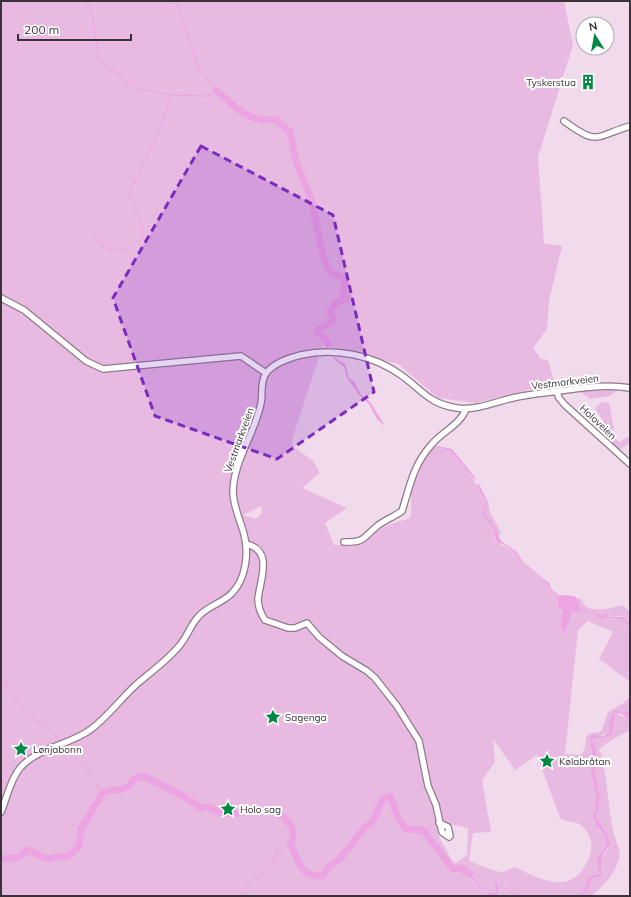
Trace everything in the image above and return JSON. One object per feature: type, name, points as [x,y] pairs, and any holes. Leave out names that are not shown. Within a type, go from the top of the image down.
[{"type":"street","points":[[564,121],[580,133],[593,138],[630,126]]},
{"type":"street","points":[[1,298],[24,310],[86,361],[103,369],[241,356],[266,373]]},
{"type":"street","name":"Vestmarkveien","points":[[1,812],[16,775],[22,766],[37,756],[82,735],[97,724],[137,684],[180,646],[200,615],[232,593],[242,578],[246,544],[235,507],[234,482],[239,461],[260,406],[262,383],[266,373],[278,363],[298,355],[319,352],[346,353],[368,359],[395,371],[424,396],[435,402],[466,409],[525,395],[599,386],[630,388]]},
{"type":"street","name":"Holoveien","points":[[558,392],[559,398],[565,405],[630,464]]},
{"type":"street","points":[[344,542],[353,542],[367,538],[375,528],[402,511],[412,476],[424,454],[438,438],[457,423],[466,409]]},
{"type":"street","points":[[246,544],[258,549],[262,555],[263,578],[259,604],[265,620],[288,628],[301,626],[305,622],[320,638],[342,656],[367,671],[375,678],[397,706],[419,741],[428,786],[436,805],[439,822]]},
{"type":"highlighted area","points":[[201,146],[333,215],[374,392],[277,459],[155,416],[113,298]]},
{"type":"shaded area","points":[[1,1],[564,1],[573,45],[538,157],[544,243],[562,246],[549,301],[547,329],[533,348],[541,359],[548,360],[554,380],[536,388],[476,403],[438,398],[398,364],[323,345],[292,440],[293,446],[313,461],[320,473],[302,488],[347,508],[325,523],[334,545],[355,544],[384,527],[410,518],[411,490],[416,472],[434,446],[446,448],[452,451],[472,477],[475,484],[479,484],[488,501],[490,512],[501,533],[498,536],[493,524],[485,514],[487,502],[479,485],[477,486],[486,503],[484,516],[492,526],[496,542],[514,551],[521,562],[542,578],[551,591],[558,596],[558,608],[563,609],[560,625],[564,636],[569,619],[580,597],[584,605],[590,608],[604,609],[622,605],[630,612],[630,624],[621,616],[609,617],[608,615],[601,616],[592,611],[580,609],[592,612],[603,618],[605,616],[607,618],[621,619],[630,627],[630,682],[599,659],[613,632],[588,621],[578,630],[565,754],[581,755],[584,750],[587,736],[589,734],[601,732],[608,712],[625,702],[630,696],[630,711],[623,713],[615,710],[609,720],[609,732],[590,738],[592,754],[591,768],[596,793],[596,805],[594,810],[599,830],[605,836],[607,843],[598,858],[600,874],[593,875],[587,879],[587,886],[580,896],[515,896],[504,881],[500,880],[495,885],[496,892],[486,894],[468,871],[462,867],[461,869],[487,896],[1,896]],"holes":[[[261,506],[262,513],[256,519],[243,515]],[[493,739],[515,770],[537,755],[560,818],[565,821],[580,824],[588,833],[591,840],[591,853],[584,867],[572,879],[565,882],[548,881],[515,867],[500,872],[480,866],[469,860],[473,833],[491,832],[482,780],[495,762]],[[436,821],[468,828],[467,855],[454,864],[438,835]]]},
{"type":"shaded area","points":[[332,356],[345,364],[349,378],[355,383],[361,395],[370,402],[385,426],[377,419],[369,404],[359,395],[347,378],[344,367]]},
{"type":"shaded area","points":[[599,389],[618,390],[610,396],[591,399],[580,392]]},
{"type":"shaded area","points":[[602,402],[609,403],[614,429],[612,434],[619,442],[630,436],[630,443],[618,451],[601,435],[604,422],[595,408]]},
{"type":"shaded area","points":[[433,445],[452,449],[474,476],[476,481],[451,451]]},
{"type":"shaded area","points":[[479,485],[487,502],[485,514],[493,524],[501,541],[516,551],[523,562],[549,583],[552,590],[560,596],[574,596],[578,599],[579,604],[574,607],[564,636],[560,625],[563,609],[558,609],[558,601],[555,597],[556,596],[558,598],[558,596],[551,591],[542,578],[521,562],[514,551],[503,544],[497,543],[492,526],[483,515],[486,503],[477,486]]},
{"type":"shaded area","points":[[580,609],[595,612],[601,616],[606,614],[609,617],[622,617],[630,624],[630,627],[621,619],[607,618],[605,616],[602,619],[592,612],[581,611]]},
{"type":"shaded area","points":[[615,710],[623,713],[630,711],[630,717],[627,718],[620,713],[615,713],[612,734],[607,737],[594,738],[592,740],[596,748],[595,769],[600,798],[596,817],[607,834],[611,844],[604,853],[601,862],[601,877],[592,878],[588,890],[583,896],[580,896],[587,886],[587,879],[593,875],[600,874],[597,860],[607,843],[605,836],[596,825],[593,815],[596,805],[596,793],[591,773],[592,754],[590,738],[592,735],[604,736],[609,732],[609,720]]},
{"type":"shaded area","points":[[616,713],[624,717],[630,717],[630,733],[628,731],[607,743],[599,750],[602,754],[600,762],[604,768],[612,827],[619,850],[619,859],[612,875],[600,888],[592,896],[583,896],[588,890],[592,877],[599,878],[603,871],[601,864],[611,844],[607,834],[596,817],[600,798],[595,769],[596,748],[592,740],[594,738],[607,737],[612,734],[612,720]]},
{"type":"shaded area","points":[[462,867],[468,871],[486,894],[496,892],[495,884],[502,880],[515,896],[513,896],[503,882],[500,882],[497,884],[498,891],[496,895],[487,896],[461,869]]},
{"type":"shaded area","points":[[503,882],[513,896],[492,896],[496,895],[497,884]]},
{"type":"waterway","points":[[87,1],[93,18],[98,57],[102,63],[137,88],[171,95],[208,96],[217,91],[199,69],[175,1]]},
{"type":"waterway","points":[[217,91],[236,108],[250,116],[266,120],[275,119],[290,132],[296,161],[311,199],[324,259],[331,273],[341,277],[346,283],[343,295],[347,299],[337,302],[330,311],[333,318],[332,322],[317,330],[328,344]]},
{"type":"waterway","points":[[92,228],[102,247],[115,250],[130,247],[139,240],[143,234],[142,226],[129,193],[159,132],[171,96]]},
{"type":"waterway","points":[[1,676],[30,718],[46,724],[59,740]]},
{"type":"waterway","points":[[65,747],[91,774],[102,794]]},
{"type":"waterway","points":[[1,859],[16,858],[28,850],[48,859],[67,856],[75,851],[79,846],[81,829],[102,794],[109,790],[119,790],[129,786],[133,780],[143,776],[183,796],[201,808],[208,807],[218,812],[228,814],[261,810],[269,811],[284,818],[289,823],[292,830],[293,839],[290,843],[298,861],[304,870],[314,876],[322,876],[330,866],[340,859],[365,827],[373,821],[383,798],[390,796],[399,820],[406,829],[423,830],[453,869],[461,868],[469,874]]},
{"type":"waterway","points":[[239,896],[256,878],[273,866],[276,851],[281,850],[290,843]]},
{"type":"place","name":"Tyskerstua","points":[[588,82]]},
{"type":"place","name":"Sagenga","points":[[273,717]]},
{"type":"place","name":"Lønjabonn","points":[[21,749]]},
{"type":"place","name":"Kølabråtan","points":[[547,761]]},
{"type":"place","name":"Holo sag","points":[[228,809]]}]
